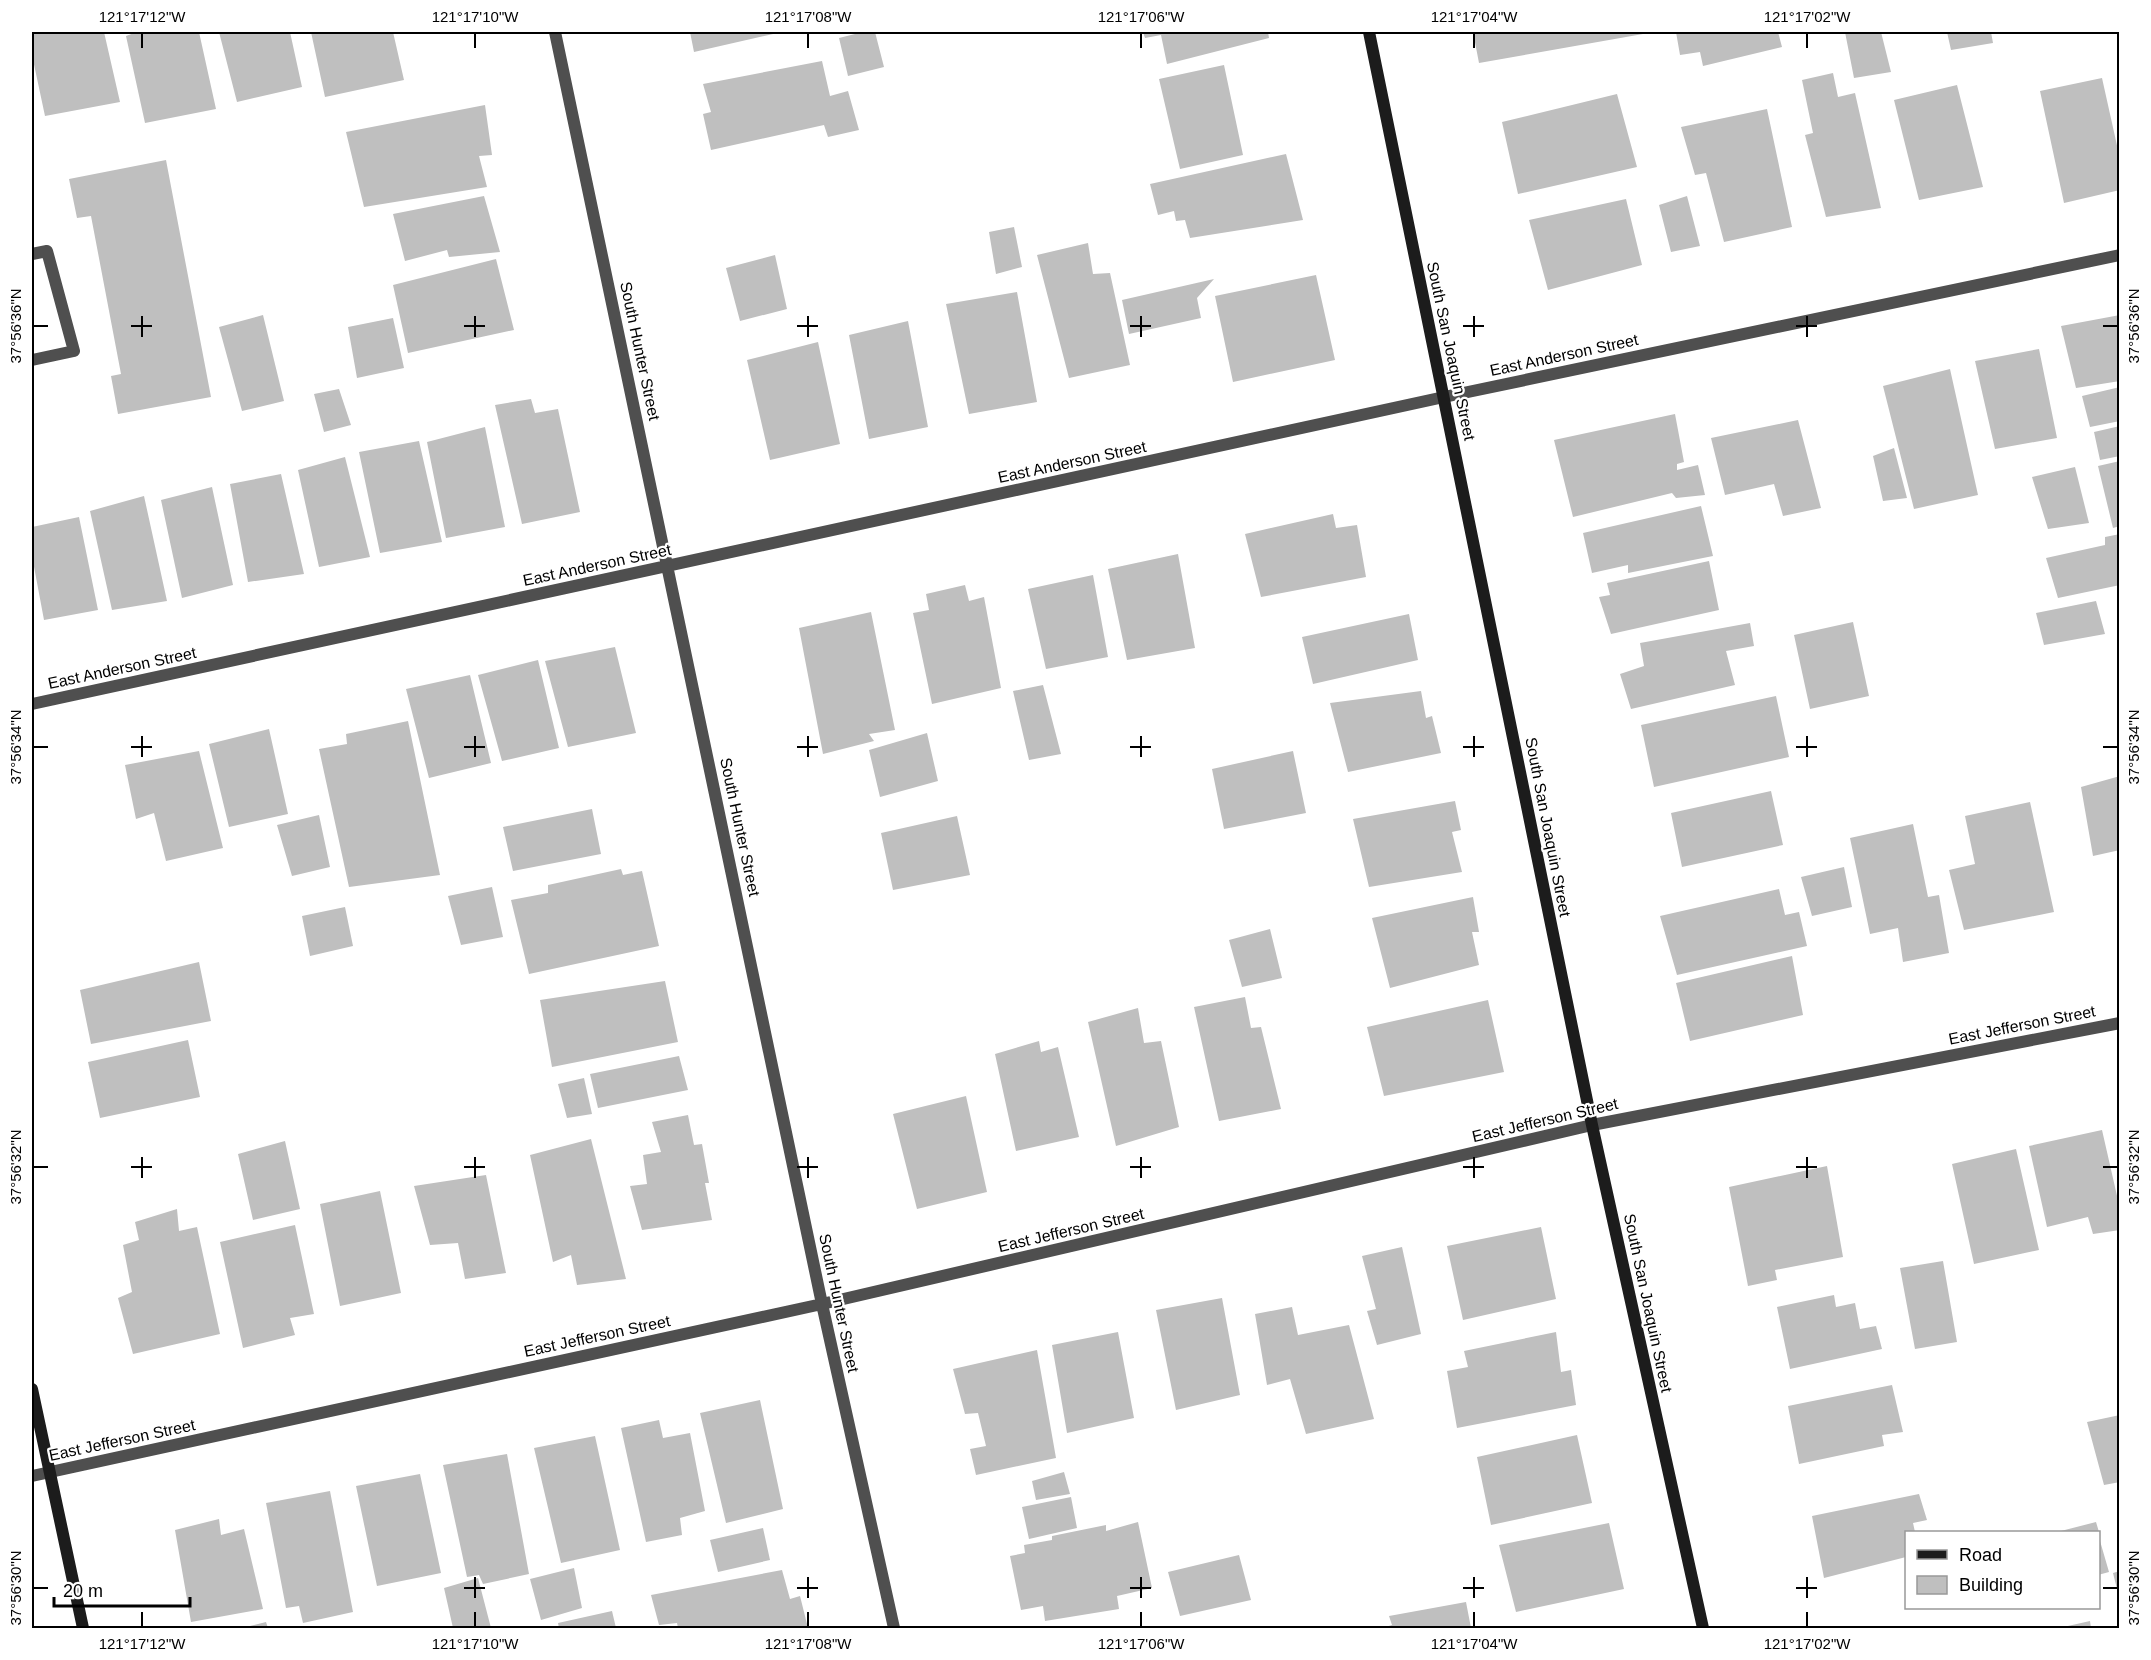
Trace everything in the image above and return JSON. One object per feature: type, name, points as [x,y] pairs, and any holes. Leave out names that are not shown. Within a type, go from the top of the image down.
[{"type":"street","name":"South Hunter Street","points":[[555,32],[822,1304],[894,1629]]},
{"type":"street","name":"South San Joaquin Street","points":[[1369,32],[1592,1125],[1703,1629]]},
{"type":"street","points":[[32,254],[47,251],[74,351],[32,360]]},
{"type":"street","name":"East Anderson Street","points":[[32,704],[1444,397],[2120,255]]},
{"type":"street","name":"East Jefferson Street","points":[[32,1476],[822,1304],[1592,1125],[2120,1023]]},
{"type":"street","points":[[32,1389],[83,1629]]},
{"type":"building","points":[[32,32],[104,32],[120,102],[45,116],[32,55]]},
{"type":"building","points":[[137,32],[199,32],[216,109],[145,123],[126,36]]},
{"type":"building","points":[[219,32],[290,32],[302,87],[237,102]]},
{"type":"building","points":[[311,32],[393,32],[404,80],[325,97]]},
{"type":"building","points":[[690,32],[782,32],[694,52]]},
{"type":"building","points":[[863,32],[875,32],[884,67],[848,76],[839,38]]},
{"type":"building","points":[[1143,32],[1268,32],[1269,38],[1167,64],[1161,35],[1145,38]]},
{"type":"building","points":[[1473,32],[1642,32],[1643,34],[1479,63]]},
{"type":"building","points":[[1676,32],[1778,32],[1782,47],[1703,66],[1700,52],[1680,55]]},
{"type":"building","points":[[1845,32],[1881,32],[1891,72],[1854,78]]},
{"type":"building","points":[[1947,32],[1991,32],[1993,43],[1951,50]]},
{"type":"building","points":[[822,61],[830,96],[848,91],[859,130],[828,137],[824,125],[711,150],[703,114],[711,112],[703,84]]},
{"type":"building","points":[[1224,65],[1243,155],[1180,169],[1159,79]]},
{"type":"building","points":[[1833,73],[1838,97],[1855,93],[1881,208],[1826,217],[1805,135],[1813,133],[1802,80]]},
{"type":"building","points":[[2102,78],[2120,159],[2120,190],[2064,203],[2040,91]]},
{"type":"building","points":[[1957,85],[1983,187],[1919,200],[1894,100]]},
{"type":"building","points":[[1617,94],[1637,167],[1518,194],[1502,122]]},
{"type":"building","points":[[485,105],[492,155],[479,156],[487,187],[364,207],[346,132]]},
{"type":"building","points":[[1767,109],[1792,227],[1724,242],[1706,173],[1695,175],[1681,127]]},
{"type":"building","points":[[1286,154],[1303,220],[1190,238],[1185,220],[1176,221],[1174,211],[1158,215],[1150,184]]},
{"type":"building","points":[[166,160],[211,397],[118,414],[111,376],[121,374],[91,216],[77,218],[69,179]]},
{"type":"building","points":[[484,196],[500,252],[449,257],[447,250],[405,261],[393,214]]},
{"type":"building","points":[[1687,196],[1700,246],[1671,252],[1659,205]]},
{"type":"building","points":[[1626,199],[1642,265],[1548,290],[1529,220]]},
{"type":"building","points":[[1014,227],[1022,267],[996,274],[989,232]]},
{"type":"building","points":[[1088,243],[1093,274],[1110,273],[1130,365],[1069,378],[1037,255]]},
{"type":"building","points":[[775,255],[787,309],[740,321],[726,268]]},
{"type":"building","points":[[496,259],[514,330],[408,353],[393,285]]},
{"type":"building","points":[[1316,275],[1335,360],[1233,382],[1215,296]]},
{"type":"building","points":[[1214,279],[1197,298],[1201,318],[1129,334],[1122,300]]},
{"type":"building","points":[[1017,292],[1037,402],[969,414],[946,304]]},
{"type":"building","points":[[263,315],[284,401],[242,411],[219,327]]},
{"type":"building","points":[[2120,315],[2120,381],[2076,388],[2061,326]]},
{"type":"building","points":[[393,318],[404,368],[357,378],[348,327]]},
{"type":"building","points":[[908,321],[928,427],[869,439],[849,335]]},
{"type":"building","points":[[818,342],[840,444],[770,460],[747,360]]},
{"type":"building","points":[[2039,349],[2057,438],[1995,449],[1975,361]]},
{"type":"building","points":[[1950,369],[1978,495],[1914,509],[1883,386]]},
{"type":"building","points":[[2120,387],[2120,421],[2090,427],[2082,396]]},
{"type":"building","points":[[339,389],[351,425],[324,432],[314,394]]},
{"type":"building","points":[[531,399],[535,413],[558,409],[580,512],[522,524],[495,405]]},
{"type":"building","points":[[1675,414],[1684,462],[1677,464],[1677,470],[1698,465],[1705,495],[1676,498],[1672,493],[1573,517],[1554,440]]},
{"type":"building","points":[[1798,420],[1821,508],[1783,516],[1774,484],[1725,495],[1711,438]]},
{"type":"building","points":[[2120,426],[2120,456],[2100,460],[2094,432]]},
{"type":"building","points":[[485,427],[505,527],[446,538],[427,442]]},
{"type":"building","points":[[419,441],[442,542],[380,553],[359,452]]},
{"type":"building","points":[[1894,448],[1907,498],[1883,501],[1873,456]]},
{"type":"building","points":[[345,457],[370,557],[319,567],[298,470]]},
{"type":"building","points":[[2120,461],[2120,526],[2113,528],[2098,466]]},
{"type":"building","points":[[2075,467],[2089,523],[2048,529],[2032,477]]},
{"type":"building","points":[[281,474],[304,574],[248,582],[230,484]]},
{"type":"building","points":[[212,487],[233,585],[182,598],[161,500]]},
{"type":"building","points":[[144,496],[167,601],[112,610],[90,511]]},
{"type":"building","points":[[1701,506],[1713,556],[1628,573],[1628,565],[1592,573],[1583,533]]},
{"type":"building","points":[[1333,514],[1336,528],[1357,525],[1366,577],[1261,597],[1245,534]]},
{"type":"building","points":[[79,517],[98,610],[44,620],[32,556],[32,527]]},
{"type":"building","points":[[2120,534],[2120,585],[2058,598],[2046,558],[2105,545],[2105,537]]},
{"type":"building","points":[[1178,554],[1195,648],[1127,660],[1108,569]]},
{"type":"building","points":[[1709,561],[1719,610],[1611,634],[1599,597],[1610,595],[1607,583]]},
{"type":"building","points":[[1093,575],[1108,657],[1046,669],[1028,589]]},
{"type":"building","points":[[965,585],[969,601],[984,597],[1001,688],[932,704],[913,613],[929,610],[926,594]]},
{"type":"building","points":[[2096,601],[2105,634],[2044,645],[2036,613]]},
{"type":"building","points":[[871,612],[895,730],[869,734],[874,741],[823,754],[799,628]]},
{"type":"building","points":[[1409,614],[1418,660],[1313,684],[1302,637]]},
{"type":"building","points":[[1853,622],[1869,696],[1810,709],[1794,635]]},
{"type":"building","points":[[1750,623],[1754,646],[1726,651],[1735,685],[1631,709],[1620,674],[1644,666],[1640,643]]},
{"type":"building","points":[[615,647],[636,733],[568,747],[545,661]]},
{"type":"building","points":[[538,660],[559,748],[502,761],[478,675]]},
{"type":"building","points":[[470,675],[491,763],[429,778],[406,689]]},
{"type":"building","points":[[1043,685],[1061,754],[1029,760],[1013,691]]},
{"type":"building","points":[[1421,691],[1426,718],[1432,716],[1441,753],[1348,772],[1330,703]]},
{"type":"building","points":[[1776,696],[1789,757],[1654,787],[1641,725]]},
{"type":"building","points":[[408,721],[440,875],[349,887],[319,749],[347,744],[346,734]]},
{"type":"building","points":[[269,729],[288,814],[229,827],[209,744]]},
{"type":"building","points":[[927,733],[938,781],[880,797],[869,750]]},
{"type":"building","points":[[199,751],[223,848],[166,861],[154,813],[136,819],[125,765]]},
{"type":"building","points":[[1293,751],[1306,813],[1224,829],[1212,769]]},
{"type":"building","points":[[2120,776],[2120,850],[2093,856],[2081,787]]},
{"type":"building","points":[[1771,791],[1783,845],[1682,867],[1671,813]]},
{"type":"building","points":[[1455,801],[1461,830],[1452,832],[1462,872],[1369,887],[1353,819]]},
{"type":"building","points":[[2030,802],[2054,912],[1964,930],[1949,870],[1975,864],[1965,816]]},
{"type":"building","points":[[592,809],[601,854],[513,871],[503,827]]},
{"type":"building","points":[[319,815],[330,867],[292,876],[277,825]]},
{"type":"building","points":[[957,816],[970,875],[893,890],[881,833]]},
{"type":"building","points":[[1913,824],[1928,897],[1939,895],[1949,953],[1903,962],[1898,928],[1870,934],[1850,838]]},
{"type":"building","points":[[1844,867],[1852,907],[1812,916],[1801,877]]},
{"type":"building","points":[[621,869],[623,875],[642,871],[659,946],[529,974],[511,900],[548,893],[548,885]]},
{"type":"building","points":[[492,887],[503,937],[461,945],[448,896]]},
{"type":"building","points":[[1779,889],[1785,915],[1799,912],[1807,946],[1677,975],[1660,916]]},
{"type":"building","points":[[1473,897],[1479,932],[1472,932],[1479,965],[1390,988],[1372,918]]},
{"type":"building","points":[[345,907],[353,946],[310,956],[302,916]]},
{"type":"building","points":[[1270,929],[1282,978],[1242,987],[1229,940]]},
{"type":"building","points":[[1792,956],[1803,1015],[1690,1041],[1676,983]]},
{"type":"building","points":[[199,962],[211,1021],[91,1044],[80,990]]},
{"type":"building","points":[[665,981],[678,1042],[552,1067],[540,1000]]},
{"type":"building","points":[[1245,997],[1251,1028],[1261,1027],[1281,1109],[1219,1121],[1194,1007]]},
{"type":"building","points":[[1488,1000],[1504,1072],[1384,1096],[1367,1027]]},
{"type":"building","points":[[1138,1008],[1144,1043],[1161,1041],[1179,1127],[1116,1146],[1088,1022]]},
{"type":"building","points":[[188,1040],[200,1097],[100,1118],[88,1062]]},
{"type":"building","points":[[1039,1041],[1041,1052],[1058,1047],[1079,1137],[1016,1151],[995,1054]]},
{"type":"building","points":[[679,1056],[688,1090],[598,1108],[590,1074]]},
{"type":"building","points":[[584,1078],[592,1114],[567,1118],[558,1084]]},
{"type":"building","points":[[966,1096],[987,1192],[917,1209],[893,1114]]},
{"type":"building","points":[[688,1115],[694,1145],[702,1144],[709,1183],[705,1183],[712,1220],[642,1230],[630,1186],[647,1184],[643,1155],[661,1152],[652,1122]]},
{"type":"building","points":[[2102,1130],[2120,1209],[2120,1230],[2093,1234],[2088,1217],[2047,1227],[2029,1146]]},
{"type":"building","points":[[591,1139],[626,1279],[577,1285],[571,1255],[553,1262],[530,1155]]},
{"type":"building","points":[[285,1141],[300,1209],[253,1220],[238,1154]]},
{"type":"building","points":[[2016,1149],[2039,1250],[1974,1264],[1952,1164]]},
{"type":"building","points":[[1827,1166],[1843,1257],[1775,1270],[1777,1280],[1748,1286],[1729,1187]]},
{"type":"building","points":[[486,1175],[506,1273],[465,1279],[458,1243],[430,1245],[414,1186]]},
{"type":"building","points":[[380,1191],[401,1293],[340,1306],[320,1204]]},
{"type":"building","points":[[177,1209],[179,1231],[197,1227],[220,1334],[133,1354],[118,1298],[132,1292],[123,1245],[139,1240],[135,1222]]},
{"type":"building","points":[[295,1225],[314,1314],[290,1318],[295,1335],[243,1348],[220,1242]]},
{"type":"building","points":[[1541,1227],[1556,1299],[1463,1320],[1447,1246]]},
{"type":"building","points":[[1402,1247],[1421,1334],[1377,1345],[1367,1311],[1376,1309],[1362,1256]]},
{"type":"building","points":[[1943,1261],[1957,1342],[1915,1349],[1900,1268]]},
{"type":"building","points":[[1834,1295],[1836,1307],[1855,1303],[1860,1329],[1876,1326],[1882,1349],[1790,1369],[1777,1307]]},
{"type":"building","points":[[1222,1298],[1240,1395],[1176,1410],[1156,1310]]},
{"type":"building","points":[[1292,1307],[1298,1335],[1349,1325],[1374,1419],[1306,1434],[1290,1379],[1267,1385],[1255,1314]]},
{"type":"building","points":[[1118,1332],[1134,1418],[1067,1433],[1052,1345]]},
{"type":"building","points":[[1556,1332],[1561,1372],[1571,1370],[1576,1405],[1457,1428],[1447,1371],[1468,1367],[1464,1351]]},
{"type":"building","points":[[1037,1350],[1056,1458],[976,1475],[970,1449],[986,1446],[978,1413],[965,1414],[953,1369]]},
{"type":"building","points":[[1892,1385],[1903,1432],[1882,1435],[1884,1446],[1799,1464],[1788,1406]]},
{"type":"building","points":[[760,1400],[783,1509],[726,1523],[700,1413]]},
{"type":"building","points":[[2120,1415],[2120,1482],[2104,1485],[2087,1422]]},
{"type":"building","points":[[659,1420],[663,1438],[690,1433],[705,1511],[680,1518],[682,1535],[646,1542],[621,1428]]},
{"type":"building","points":[[1577,1435],[1592,1503],[1491,1525],[1477,1457]]},
{"type":"building","points":[[595,1436],[620,1550],[561,1563],[534,1448]]},
{"type":"building","points":[[507,1454],[529,1574],[483,1584],[479,1575],[467,1577],[443,1465]]},
{"type":"building","points":[[1064,1472],[1070,1494],[1036,1500],[1032,1481]]},
{"type":"building","points":[[420,1474],[441,1573],[377,1586],[356,1486]]},
{"type":"building","points":[[330,1491],[353,1612],[303,1623],[299,1606],[286,1608],[266,1503]]},
{"type":"building","points":[[1919,1494],[1927,1520],[1913,1523],[1915,1531],[1905,1531],[1905,1557],[1824,1578],[1812,1516]]},
{"type":"building","points":[[1071,1497],[1077,1528],[1029,1539],[1022,1507]]},
{"type":"building","points":[[219,1519],[221,1535],[244,1529],[263,1609],[191,1622],[175,1530]]},
{"type":"building","points":[[1138,1522],[1152,1588],[1117,1596],[1119,1609],[1045,1621],[1043,1606],[1021,1610],[1010,1556],[1025,1553],[1024,1545],[1052,1540],[1052,1536],[1106,1525],[1106,1531]]},
{"type":"building","points":[[2096,1522],[2099,1531],[2061,1531]]},
{"type":"building","points":[[1609,1523],[1624,1589],[1516,1612],[1499,1545]]},
{"type":"building","points":[[763,1528],[770,1560],[718,1572],[710,1540]]},
{"type":"building","points":[[2100,1541],[2109,1572],[2100,1574]]},
{"type":"building","points":[[1239,1555],[1251,1600],[1180,1616],[1168,1572]]},
{"type":"building","points":[[574,1568],[582,1608],[541,1620],[530,1579]]},
{"type":"building","points":[[782,1570],[790,1599],[800,1596],[808,1628],[678,1628],[677,1623],[659,1625],[651,1595]]},
{"type":"building","points":[[2120,1571],[2120,1597],[2119,1597],[2113,1573]]},
{"type":"building","points":[[478,1578],[491,1628],[453,1628],[444,1588]]},
{"type":"building","points":[[1466,1602],[1471,1628],[1382,1628],[1392,1625],[1389,1616]]},
{"type":"building","points":[[612,1611],[616,1628],[559,1628],[558,1623]]},
{"type":"building","points":[[2090,1621],[2091,1628],[2059,1628]]},
{"type":"building","points":[[266,1622],[268,1628],[242,1628]]}]
